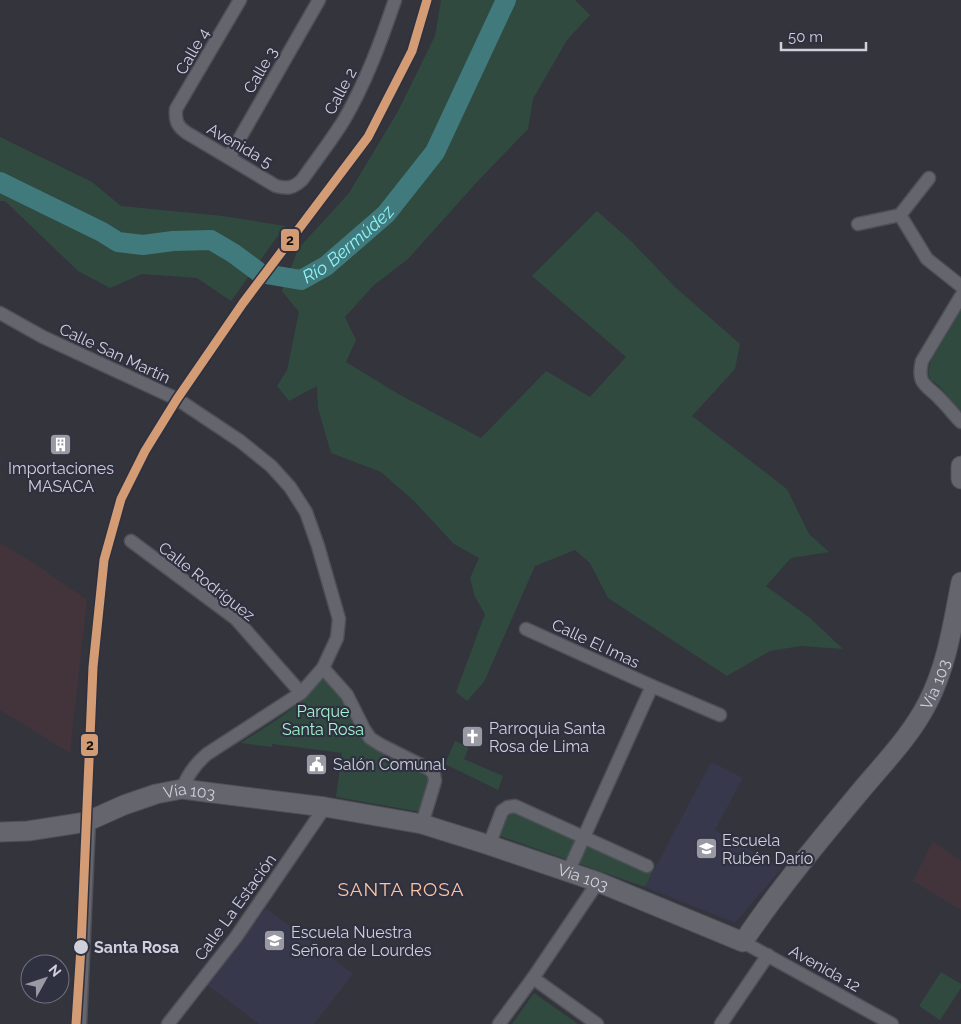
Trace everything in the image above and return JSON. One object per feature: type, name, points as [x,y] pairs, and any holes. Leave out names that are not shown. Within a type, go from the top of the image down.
[{"type":"main road","points":[[961,466],[961,479]]},
{"type":"main road","name":"Vía 103","points":[[0,832],[28,831],[89,820],[124,805],[156,794],[182,788],[325,807],[422,824],[489,845],[598,882],[742,942],[767,906],[884,764],[918,719],[927,704],[940,673],[947,650],[961,582]]},
{"type":"street","name":"Calle 4","points":[[175,119],[176,109],[240,0]]},
{"type":"street","name":"Calle 3","points":[[229,157],[319,0]]},
{"type":"street","name":"Calle 2","points":[[295,187],[302,180],[344,120],[370,67],[395,0]]},
{"type":"street","name":"Avenida 5","points":[[175,119],[179,127],[186,133],[276,186],[285,189],[295,187]]},
{"type":"street","points":[[858,224],[900,215],[928,178]]},
{"type":"street","points":[[900,215],[927,259],[961,286]]},
{"type":"street","points":[[961,296],[922,361],[920,371],[924,385],[941,399],[961,422]]},
{"type":"street","name":"Calle San Martín","points":[[0,312],[43,337],[177,399],[240,441],[271,466],[290,487],[306,512],[339,619],[337,638],[323,668],[301,693],[207,754],[196,764],[182,788]]},
{"type":"street","name":"Calle Rodríguez","points":[[131,541],[236,619],[301,693]]},
{"type":"street","name":"Calle El Imas","points":[[526,629],[720,715]]},
{"type":"street","points":[[323,668],[347,696],[370,738],[429,769],[434,774],[435,781],[422,824]]},
{"type":"street","name":"Calle El Imas","points":[[568,872],[652,686]]},
{"type":"street","points":[[489,845],[502,811],[508,807],[515,806],[647,866]]},
{"type":"street","name":"Calle La Estación","points":[[168,1024],[236,937],[325,807]]},
{"type":"street","points":[[80,1024],[89,820]]},
{"type":"street","points":[[499,1024],[598,882]]},
{"type":"street","name":"Avenida 12","points":[[742,942],[892,1024]]},
{"type":"street","points":[[721,1024],[768,955]]},
{"type":"street","points":[[532,978],[597,1024]]},
{"type":"shaded area","points":[[0,543],[32,562],[87,600],[70,753],[0,710]]},
{"type":"shaded area","name":"Escuela Rubén Darío","points":[[711,762],[743,778],[715,830],[782,868],[735,923],[645,887]]},
{"type":"shaded area","points":[[933,841],[961,861],[961,910],[913,881]]},
{"type":"shaded area","name":"Escuela Nuestra Señora de Lourdes","points":[[266,908],[353,974],[314,1024],[259,1024],[206,984]]},
{"type":"green space","points":[[441,0],[575,0],[590,15],[567,40],[533,99],[528,129],[477,182],[408,259],[374,285],[345,317],[356,340],[346,362],[400,395],[481,438],[546,371],[590,397],[626,357],[532,276],[597,211],[631,241],[675,287],[740,344],[735,369],[692,416],[787,489],[809,534],[829,552],[791,558],[766,586],[810,618],[843,649],[801,646],[770,651],[727,676],[608,598],[590,563],[575,550],[535,566],[484,682],[467,701],[456,692],[485,614],[475,597],[470,578],[479,558],[454,544],[414,501],[381,472],[331,453],[318,408],[317,386],[289,401],[277,386],[287,370],[299,312],[282,291],[298,249],[349,193],[398,111],[435,36]]},
{"type":"green space","points":[[0,137],[92,182],[121,206],[223,216],[285,226],[231,301],[197,278],[142,274],[110,288],[78,271],[5,201],[0,201]]},
{"type":"green space","points":[[961,310],[961,411],[938,385],[931,380],[928,373],[931,361]]},
{"type":"green space","name":"Parque Santa Rosa","points":[[323,675],[342,694],[360,729],[425,772],[428,776],[429,786],[421,812],[336,797],[342,753],[272,744],[272,747],[241,743],[297,705]]},
{"type":"green space","points":[[455,741],[469,747],[464,759],[503,776],[498,790],[445,764]]},
{"type":"green space","points":[[514,811],[536,818],[653,871],[645,887],[497,835],[505,818]]},
{"type":"green space","points":[[941,972],[961,984],[961,988],[940,1020],[919,1006]]},
{"type":"green space","points":[[534,993],[578,1024],[512,1024]]},
{"type":"waterway","name":"Río Bermúdez","points":[[0,182],[102,232],[118,242],[143,245],[173,241],[211,240],[233,253],[260,273],[301,280],[326,266],[386,214],[435,152],[506,0]]},
{"type":"rail line","name":"2","points":[[76,1024],[93,667],[104,560],[121,499],[145,451],[177,399],[243,303],[368,137],[412,51],[427,0]]},
{"type":"place","name":"Importaciones MASACA","points":[[61,444]]},
{"type":"place","name":"Parroquia Santa Rosa de Lima","points":[[473,737]]},
{"type":"place","name":"Salón Comunal","points":[[317,764]]},
{"type":"place","name":"Escuela Rubén Darío","points":[[706,849]]},
{"type":"place","name":"Escuela Nuestra Señora de Lourdes","points":[[275,941]]},
{"type":"place","name":"Santa Rosa","points":[[81,947]]},
{"type":"district","name":"SANTA ROSA","points":[[401,889]]}]
